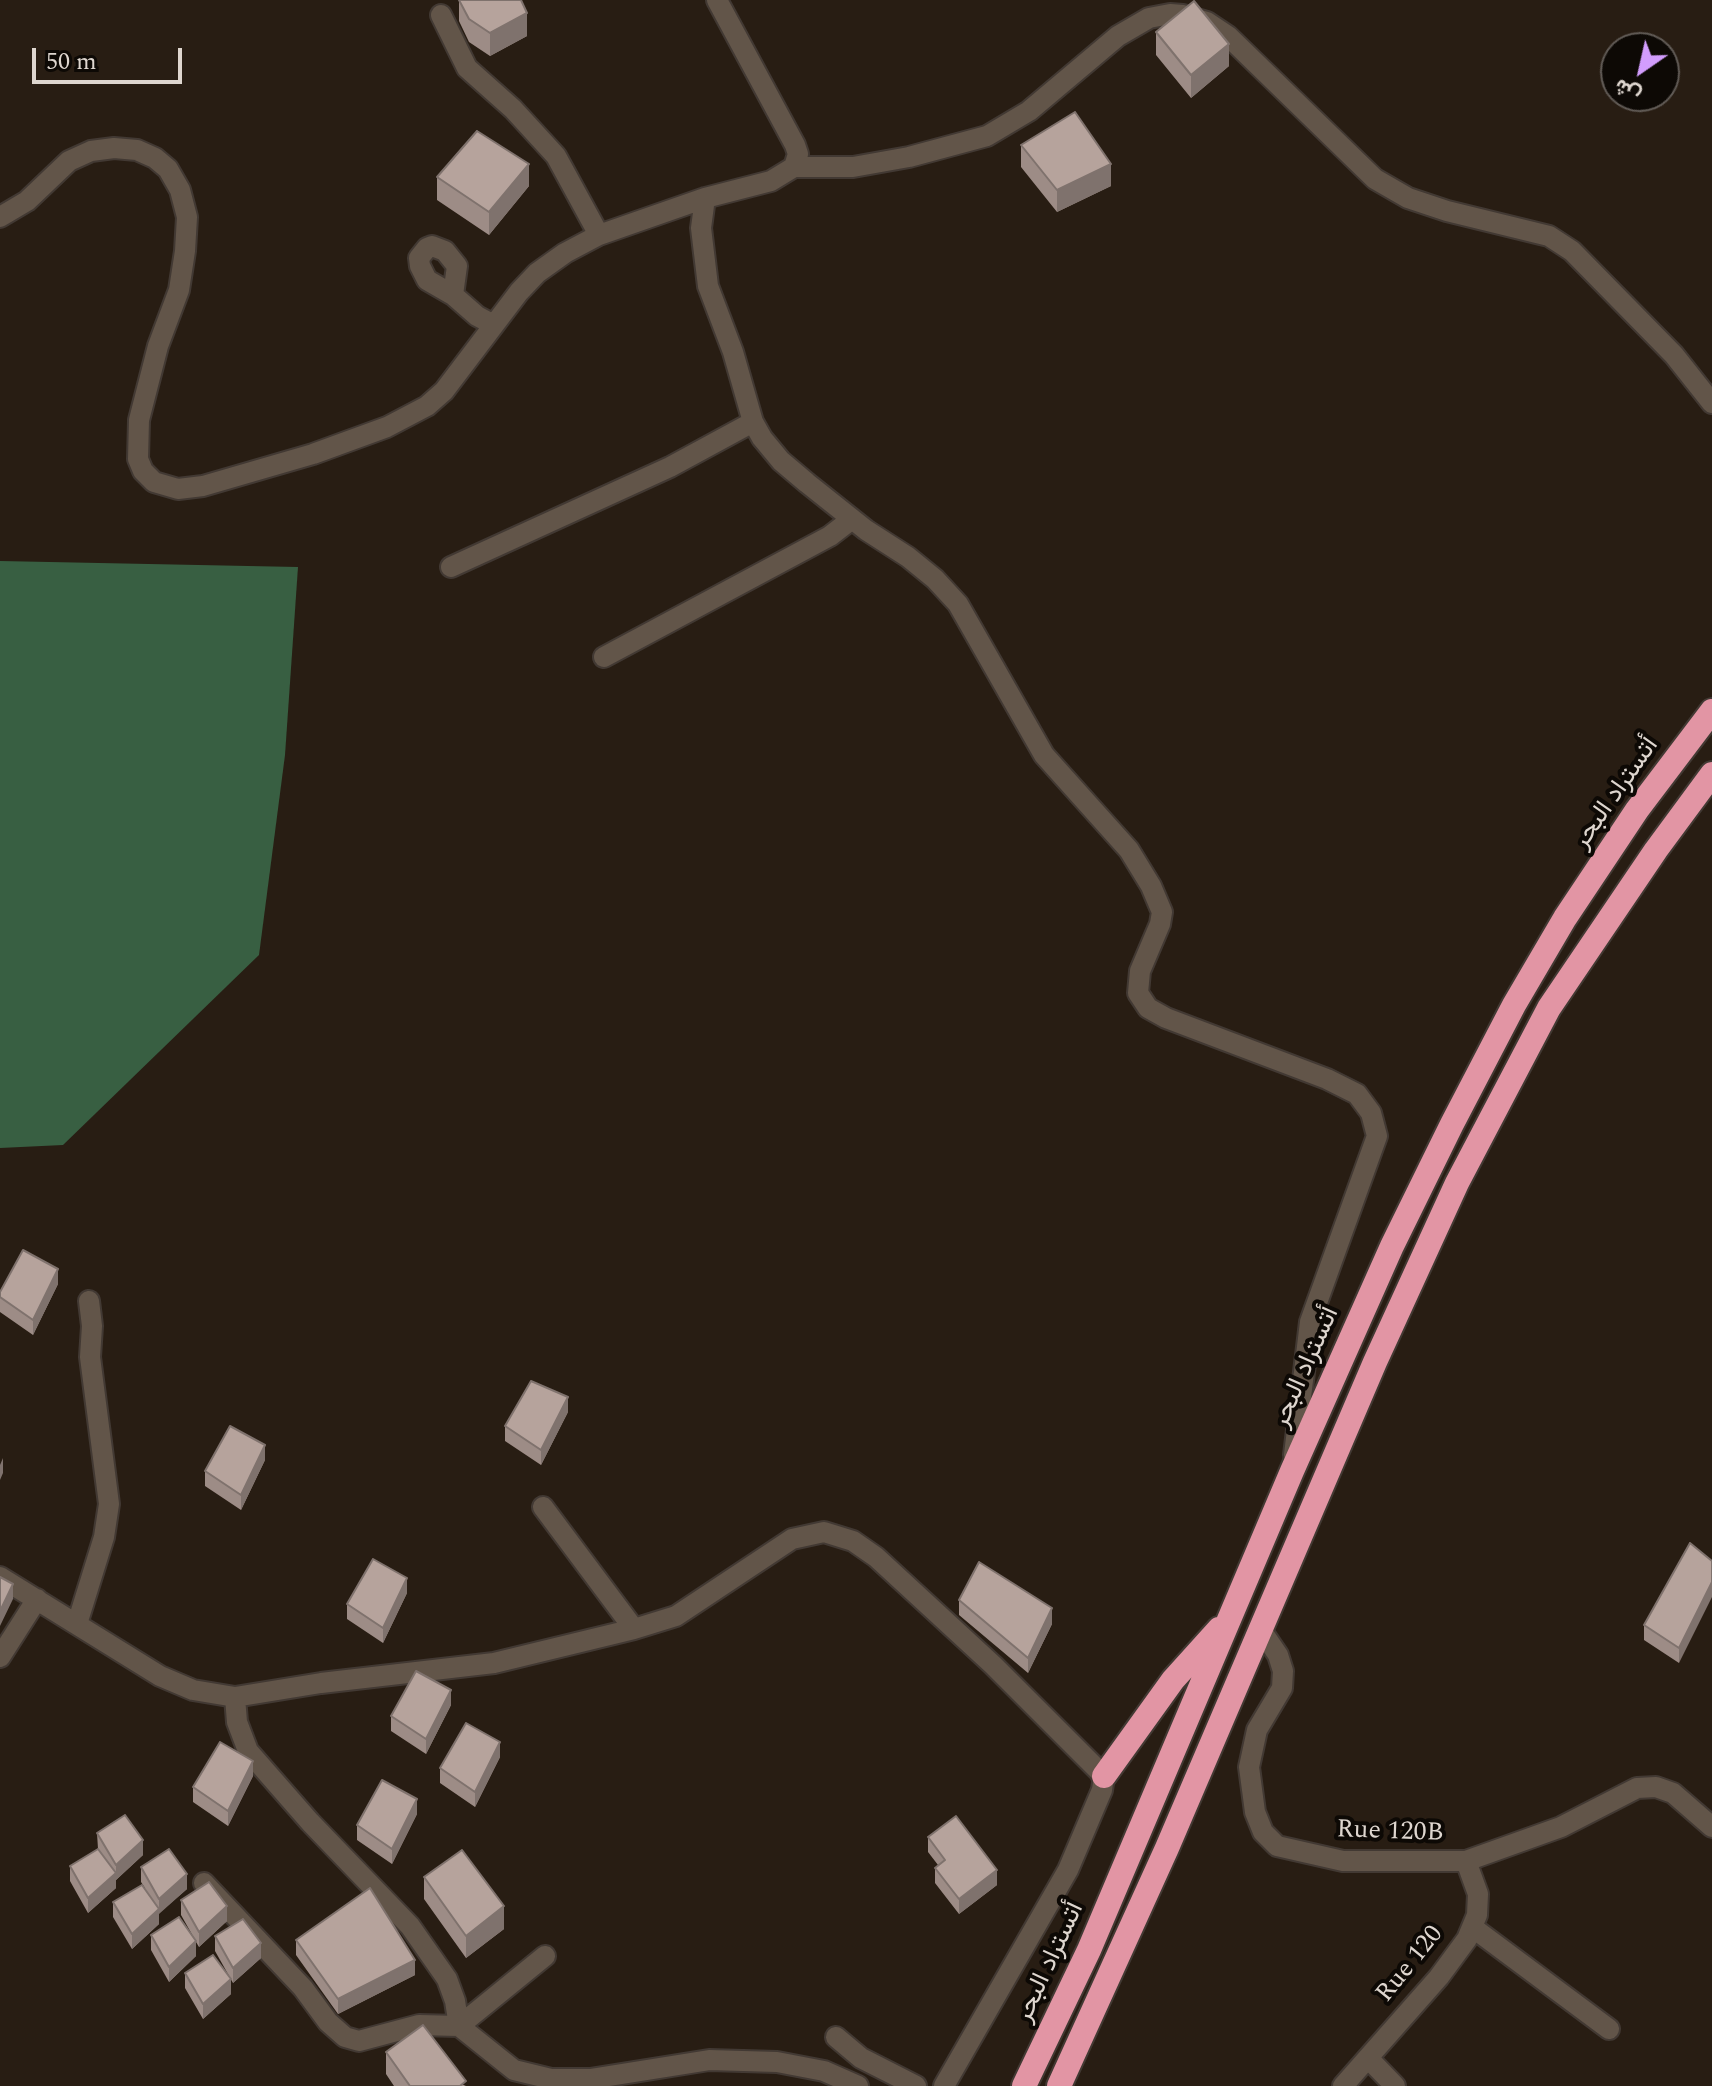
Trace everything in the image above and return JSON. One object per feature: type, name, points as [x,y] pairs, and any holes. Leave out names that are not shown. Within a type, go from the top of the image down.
[{"type":"highway","name":"أتستراد البحر","points":[[1024,2086],[1089,1950],[1292,1471],[1392,1246],[1514,1005],[1565,918],[1637,810],[1712,711]]},
{"type":"highway","points":[[1064,2081],[1375,1362],[1471,1156],[1549,1008],[1656,850],[1712,774]]},
{"type":"highway","points":[[1104,1776],[1173,1680],[1232,1615]]},
{"type":"street","points":[[717,0],[795,145],[798,154],[794,167]]},
{"type":"street","points":[[441,15],[467,68],[513,109],[556,156],[599,235]]},
{"type":"street","points":[[0,217],[27,201],[69,161],[91,151],[114,148],[137,150],[155,158],[168,169],[180,190],[187,217],[185,251],[179,290],[158,346],[142,403],[138,459],[143,471],[154,482],[165,487],[203,486],[345,443],[427,406],[444,391],[492,324],[537,273],[565,253],[599,235],[705,198],[771,181],[794,167],[853,167],[909,157],[987,136],[1029,111],[1118,36],[1149,18],[1183,15],[1207,22],[1228,36],[1375,179],[1408,198],[1447,211],[1549,236],[1572,251],[1674,355],[1712,403]]},
{"type":"street","points":[[705,198],[701,228],[708,286],[733,352],[753,422],[781,461],[852,519],[908,557],[958,604],[1044,755],[1129,850],[1151,886],[1162,912],[1140,971],[1138,993],[1148,1008],[1190,1028],[1327,1079],[1357,1094],[1371,1113],[1377,1136],[1310,1322],[1292,1471]]},
{"type":"street","points":[[453,295],[477,316],[492,324]]},
{"type":"street","points":[[451,567],[670,467],[753,422]]},
{"type":"street","points":[[604,657],[830,536],[852,519]]},
{"type":"street","points":[[77,1624],[104,1537],[109,1504],[92,1371],[89,1301]]},
{"type":"street","points":[[543,1507],[634,1629]]},
{"type":"street","points":[[0,1577],[160,1676],[193,1690],[235,1697],[336,1681],[494,1663],[634,1629],[676,1616],[792,1539],[824,1532],[853,1541],[888,1568],[993,1665],[1104,1776],[1102,1790],[1068,1870],[944,2086]]},
{"type":"street","points":[[0,1657],[37,1599]]},
{"type":"street","name":"Rue 120B","points":[[1261,1630],[1278,1655],[1283,1671],[1282,1688],[1257,1730],[1249,1767],[1255,1812],[1263,1832],[1277,1846],[1343,1861],[1466,1861],[1561,1827],[1637,1788],[1656,1787],[1673,1793],[1712,1827]]},
{"type":"street","points":[[235,1697],[237,1722],[248,1751],[310,1822],[410,1926],[447,1979],[459,2026]]},
{"type":"street","name":"Rue 120","points":[[1343,2086],[1439,1977],[1467,1939],[1477,1915],[1478,1894],[1466,1861]]},
{"type":"street","points":[[204,1883],[303,1988],[328,2022],[345,2037],[359,2041],[419,2025],[459,2026],[514,2070],[551,2079],[590,2079],[709,2060],[777,2062],[824,2071],[858,2086]]},
{"type":"street","points":[[1472,1927],[1609,2029]]},
{"type":"street","points":[[459,2026],[545,1956]]},
{"type":"street","points":[[836,2037],[861,2058],[916,2086]]},
{"type":"street","points":[[1368,2058],[1395,2086]]},
{"type":"green space","points":[[0,561],[298,567],[285,755],[259,955],[63,1145],[0,1148]]},
{"type":"building","points":[[459,0],[521,0],[527,13],[490,33],[469,19]]},
{"type":"building","points":[[1194,1],[1229,44],[1191,75],[1156,32]]},
{"type":"building","points":[[1075,112],[1111,164],[1057,190],[1021,145]]},
{"type":"building","points":[[477,131],[529,164],[489,212],[437,177]]},
{"type":"building","points":[[23,1250],[58,1269],[33,1320],[0,1297]]},
{"type":"building","points":[[531,1381],[568,1397],[541,1450],[505,1426]]},
{"type":"building","points":[[230,1426],[265,1445],[241,1495],[205,1471]]},
{"type":"building","points":[[1690,1543],[1712,1561],[1712,1582],[1679,1648],[1644,1625]]},
{"type":"building","points":[[373,1559],[407,1578],[383,1628],[347,1604]]},
{"type":"building","points":[[979,1562],[1052,1608],[1028,1658],[959,1600]]},
{"type":"building","points":[[0,1577],[13,1584],[0,1611]]},
{"type":"building","points":[[416,1671],[451,1690],[426,1739],[391,1716]]},
{"type":"building","points":[[466,1723],[500,1742],[475,1792],[440,1768]]},
{"type":"building","points":[[220,1742],[253,1761],[228,1811],[193,1787]]},
{"type":"building","points":[[382,1780],[417,1799],[392,1849],[357,1825]]},
{"type":"building","points":[[125,1815],[143,1840],[116,1865],[97,1833]]},
{"type":"building","points":[[956,1816],[997,1870],[959,1899],[935,1868],[945,1860],[928,1837]]},
{"type":"building","points":[[98,1849],[116,1873],[88,1898],[70,1866]]},
{"type":"building","points":[[169,1849],[187,1874],[159,1899],[141,1867]]},
{"type":"building","points":[[462,1850],[504,1906],[466,1936],[424,1877]]},
{"type":"building","points":[[209,1882],[227,1906],[199,1932],[181,1900]]},
{"type":"building","points":[[142,1885],[159,1909],[132,1934],[113,1902]]},
{"type":"building","points":[[370,1888],[415,1960],[338,1999],[296,1940]]},
{"type":"building","points":[[179,1917],[196,1941],[169,1967],[151,1935]]},
{"type":"building","points":[[243,1919],[261,1943],[233,1968],[215,1936]]},
{"type":"building","points":[[213,1955],[231,1979],[203,2004],[185,1973]]},
{"type":"building","points":[[423,2025],[466,2081],[460,2086],[410,2086],[386,2052]]}]
